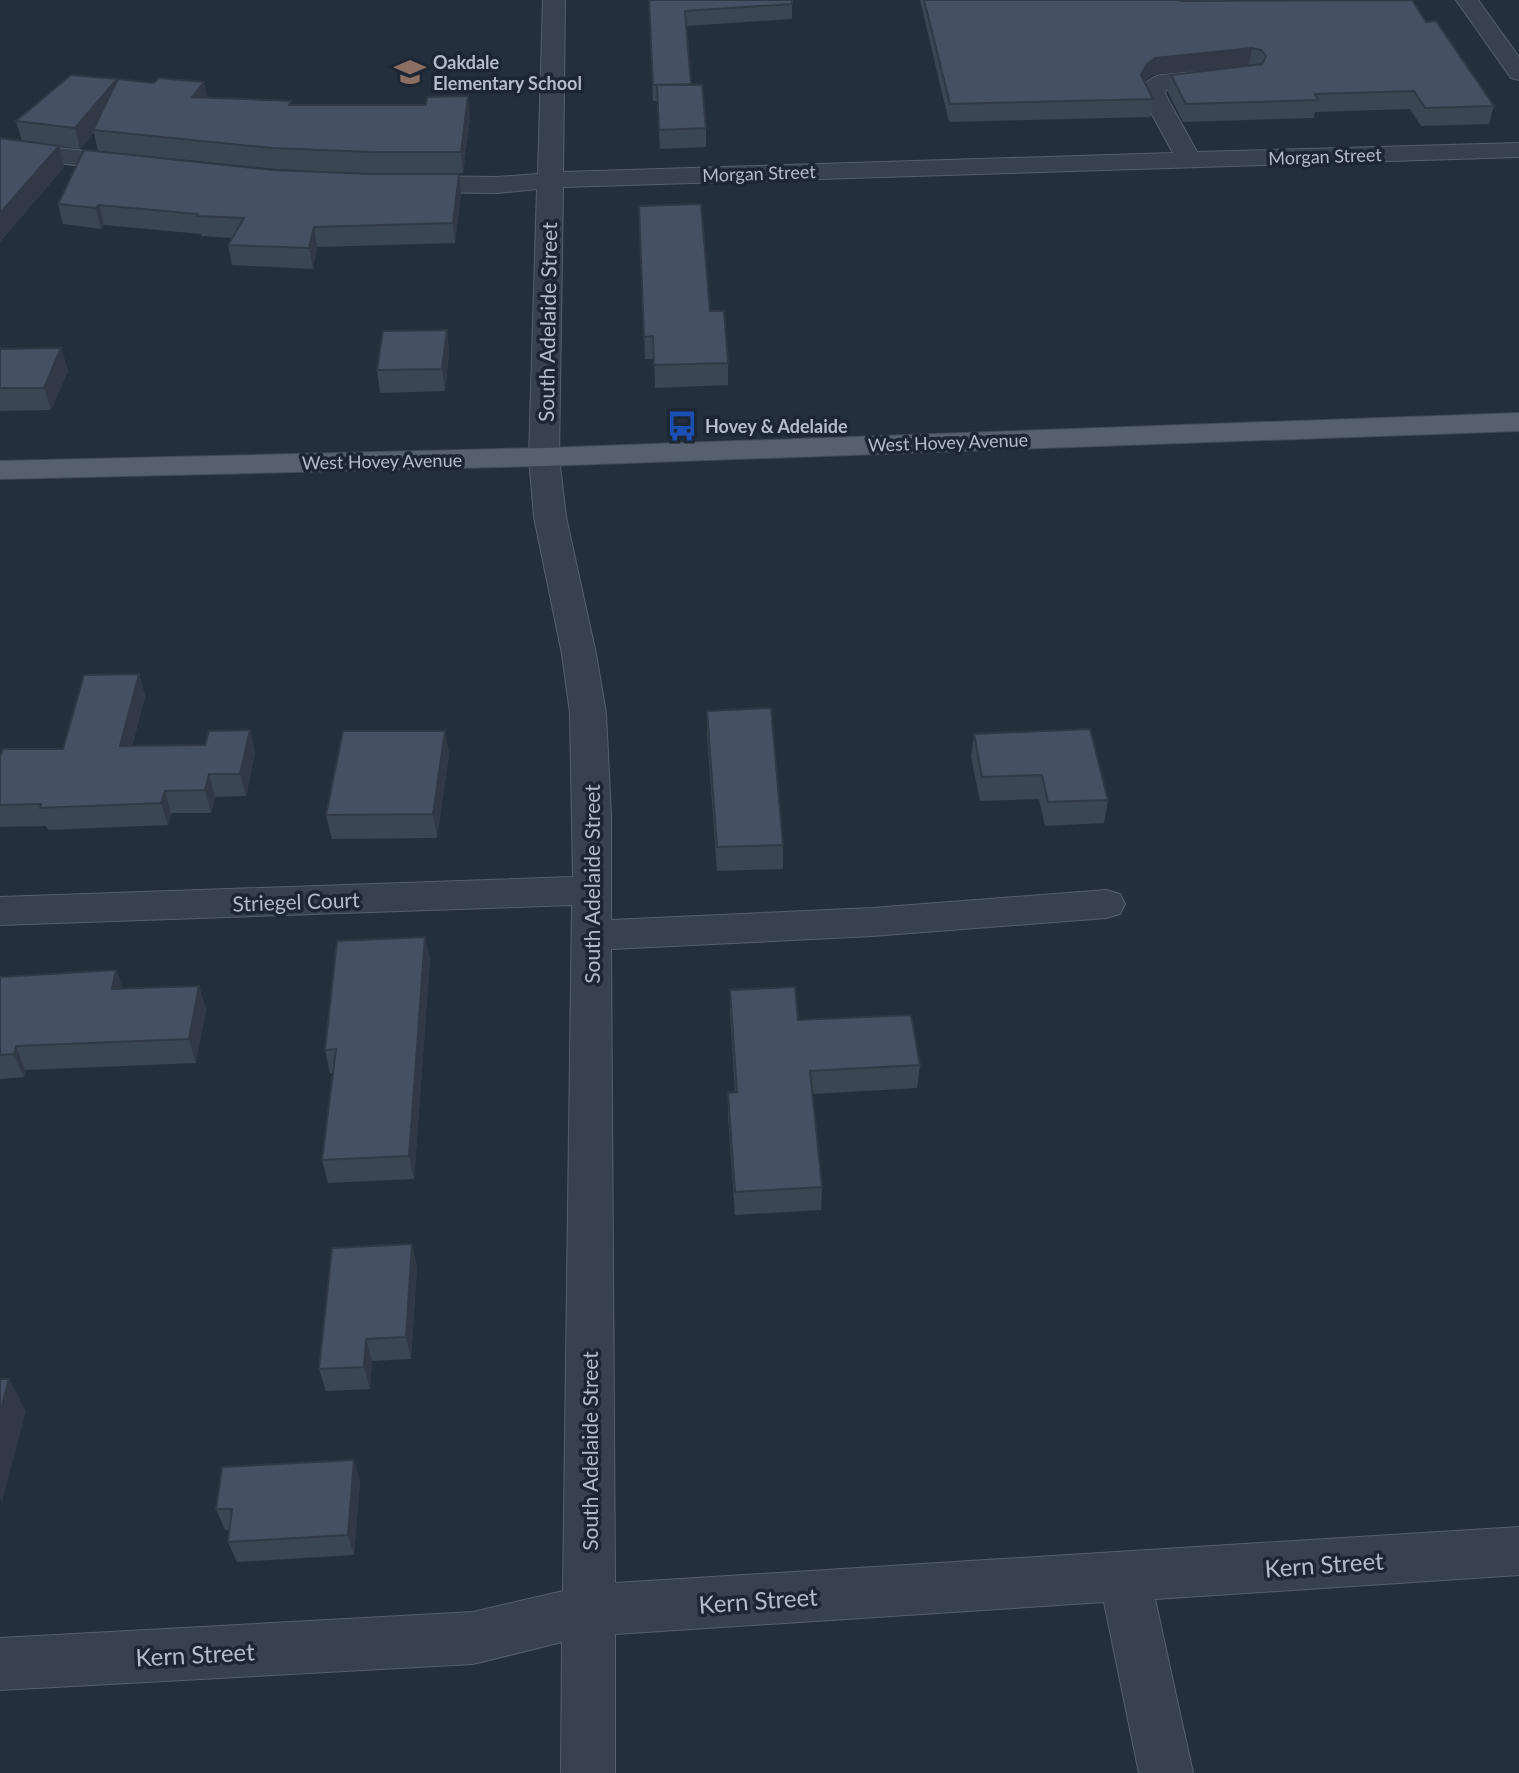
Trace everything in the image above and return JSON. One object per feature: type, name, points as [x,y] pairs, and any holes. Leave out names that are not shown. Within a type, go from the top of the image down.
[{"type":"main road","name":"West Hovey Avenue","points":[[0,470],[544,457],[1519,422]]},
{"type":"street","name":"South Adelaide Street","points":[[554,0],[544,457],[550,517],[579,654],[588,713],[591,936],[587,1773]]},
{"type":"street","points":[[1466,0],[1519,73]]},
{"type":"street","points":[[1189,160],[1153,94],[1154,88],[1160,82],[1249,75]]},
{"type":"street","points":[[0,149],[151,166]]},
{"type":"street","name":"Morgan Street","points":[[390,184],[497,185],[550,181],[1519,150]]},
{"type":"street","name":"Striegel Court","points":[[0,911],[591,890]]},
{"type":"street","points":[[591,936],[872,922],[1106,904]]},
{"type":"street","name":"Kern Street","points":[[0,1664],[473,1638],[589,1610],[1519,1551]]},
{"type":"street","points":[[1124,1576],[1166,1773]]},
{"type":"building","points":[[649,0],[792,0],[792,4],[685,11],[691,84],[653,85]]},
{"type":"building","points":[[924,0],[1412,0],[1426,22],[1436,21],[1494,106],[1425,108],[1414,91],[1315,94],[1318,100],[1186,104],[1171,75],[1262,64],[1266,56],[1261,50],[1252,48],[1155,58],[1146,65],[1141,75],[1153,99],[950,104]]},
{"type":"building","points":[[71,75],[117,79],[75,128],[16,121]]},
{"type":"building","points":[[159,78],[204,82],[192,97],[291,101],[289,105],[426,105],[427,97],[468,96],[461,152],[272,148],[93,130],[118,79],[154,83]]},
{"type":"building","points":[[657,85],[702,85],[706,128],[659,130]]},
{"type":"building","points":[[0,138],[59,146],[0,213]]},
{"type":"building","points":[[84,150],[272,170],[459,174],[453,223],[314,227],[309,248],[228,245],[244,218],[58,204]]},
{"type":"building","points":[[701,204],[710,311],[724,311],[728,363],[654,365],[653,336],[644,337],[639,206]]},
{"type":"building","points":[[447,330],[442,369],[377,370],[383,331]]},
{"type":"building","points":[[61,348],[44,388],[0,388],[0,349]]},
{"type":"building","points":[[139,674],[120,746],[205,745],[209,731],[250,730],[240,774],[209,774],[205,790],[165,791],[161,803],[40,808],[41,804],[0,805],[0,757],[3,749],[63,749],[84,675]]},
{"type":"building","points":[[771,708],[783,845],[717,847],[707,711]]},
{"type":"building","points":[[1090,729],[1108,800],[1048,802],[1042,775],[982,777],[974,734]]},
{"type":"building","points":[[343,731],[445,731],[433,814],[326,815]]},
{"type":"building","points":[[425,937],[409,1156],[322,1160],[336,1049],[325,1050],[337,941]]},
{"type":"building","points":[[116,970],[112,989],[199,986],[189,1039],[16,1046],[14,1054],[0,1055],[0,977]]},
{"type":"building","points":[[795,987],[798,1020],[911,1015],[920,1065],[810,1071],[822,1187],[735,1192],[728,1093],[737,1092],[730,990]]},
{"type":"building","points":[[412,1244],[406,1337],[366,1339],[364,1367],[319,1369],[332,1248]]},
{"type":"building","points":[[0,1379],[9,1379],[0,1413]]},
{"type":"building","points":[[354,1460],[348,1535],[228,1542],[232,1509],[216,1509],[222,1467]]},
{"type":"place","name":"Oakdale Elementary School","points":[[410,72]]},
{"type":"place","name":"Hovey & Adelaide","points":[[682,426]]}]
